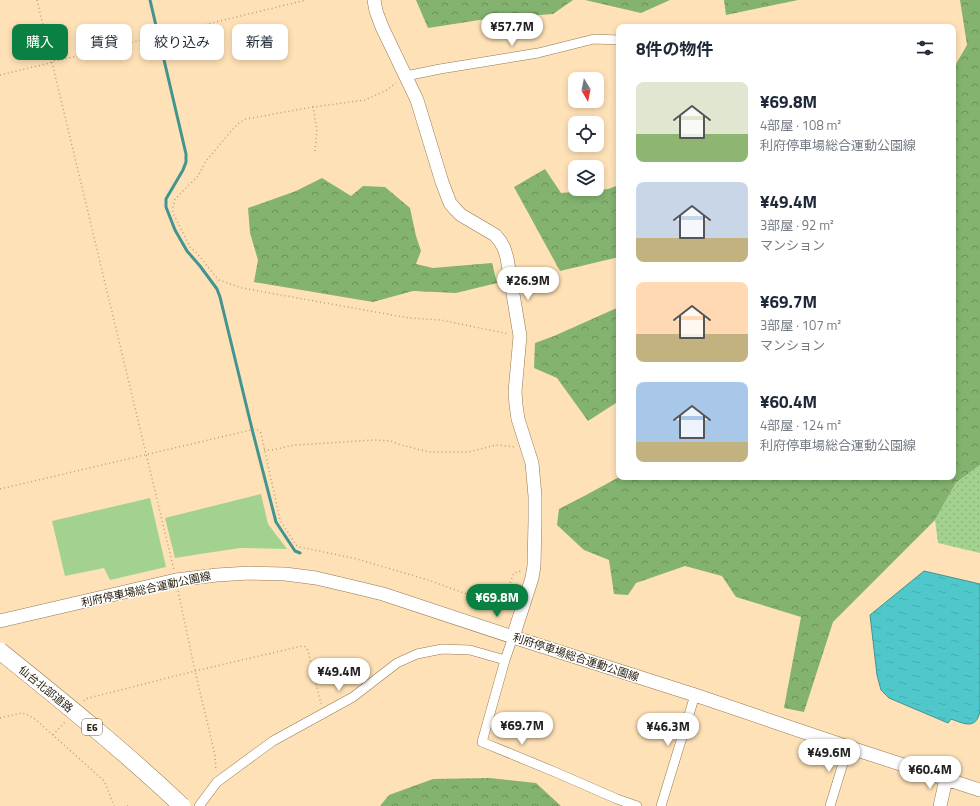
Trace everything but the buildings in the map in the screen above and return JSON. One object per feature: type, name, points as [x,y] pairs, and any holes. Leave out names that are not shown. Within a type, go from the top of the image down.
[{"type":"highway","name":"仙台北部道路","points":[[0,651],[85,720],[154,779],[182,806]]},
{"type":"main road","points":[[374,0],[376,11],[382,27],[417,100],[442,182],[450,203],[461,214],[495,235],[504,248],[510,271],[520,336],[515,392],[516,405],[518,419],[532,463],[535,496],[534,566],[532,578],[513,637]]},
{"type":"main road","name":"利府停車場総合運動公園線","points":[[0,621],[176,580],[217,574],[285,574],[316,578],[383,594],[695,695],[980,790]]},
{"type":"main road","points":[[940,806],[946,779]]},
{"type":"street","points":[[406,76],[538,53],[594,39],[616,40]]},
{"type":"street","points":[[513,637],[482,742],[637,806]]},
{"type":"street","points":[[199,806],[217,782],[272,741],[353,697],[397,663],[417,654],[442,649],[470,650],[505,660]]},
{"type":"street","points":[[661,806],[695,695]]},
{"type":"street","points":[[830,806],[848,747]]},
{"type":"path","points":[[37,0],[176,580],[195,672],[215,755],[217,782]]},
{"type":"path","points":[[0,75],[50,63],[52,61],[306,0]]},
{"type":"path","points":[[406,76],[387,90],[365,100],[313,107],[246,119],[238,123],[206,162],[198,176],[175,199],[173,213],[190,247],[197,253],[219,280],[242,288],[409,318],[441,320],[520,336]]},
{"type":"path","points":[[313,107],[317,130],[315,151]]},
{"type":"path","points":[[0,489],[256,429],[261,433],[280,520],[296,545],[300,547],[357,559],[428,580],[495,604],[503,601],[514,574],[534,566]]},
{"type":"path","points":[[264,450],[272,450],[295,445],[374,440],[391,441],[401,446],[429,452],[469,452],[496,445],[513,447],[527,445]]},
{"type":"path","points":[[81,704],[86,699],[302,646],[306,647],[308,651],[323,714]]},
{"type":"path","points":[[0,718],[22,713],[35,719],[103,780],[114,806]]},
{"type":"path","points":[[53,735],[67,720]]},
{"type":"green space","points":[[416,0],[573,0],[553,14],[486,19],[428,28]]},
{"type":"green space","points":[[585,0],[670,0],[641,13]]},
{"type":"green space","points":[[724,0],[798,0],[726,15]]},
{"type":"green space","points":[[960,0],[980,0],[980,465],[956,483],[935,520],[833,622],[804,712],[784,708],[801,617],[736,597],[722,576],[685,566],[636,583],[628,595],[614,594],[609,560],[584,550],[557,525],[559,509],[616,479],[616,480],[956,480],[956,64],[967,45]]},
{"type":"green space","points":[[545,169],[561,193],[568,192],[568,196],[604,196],[604,189],[616,186],[616,258],[560,271],[514,187]]},
{"type":"green space","points":[[322,178],[351,196],[363,186],[385,187],[410,208],[421,251],[416,264],[433,268],[492,263],[497,283],[456,293],[413,291],[373,302],[254,282],[258,260],[250,233],[248,208],[296,191]]},
{"type":"green space","points":[[616,308],[616,403],[588,421],[557,378],[534,368],[535,343]]},
{"type":"green space","points":[[980,465],[980,553],[938,543],[935,520],[956,483]]},
{"type":"green space","points":[[261,494],[268,524],[287,549],[240,548],[175,558],[165,518]]},
{"type":"green space","points":[[150,498],[166,567],[110,580],[104,568],[65,576],[52,521]]},
{"type":"green space","points":[[490,778],[536,783],[561,806],[380,806],[389,795],[433,779]]},
{"type":"water","points":[[924,571],[980,584],[980,711],[976,721],[973,723],[965,724],[951,719],[948,723],[889,698],[881,690],[877,675],[870,615]]},
{"type":"waterway","points":[[150,0],[186,154],[186,162],[183,170],[166,199],[166,207],[175,230],[187,251],[217,289],[276,522],[295,551],[300,553]]}]
